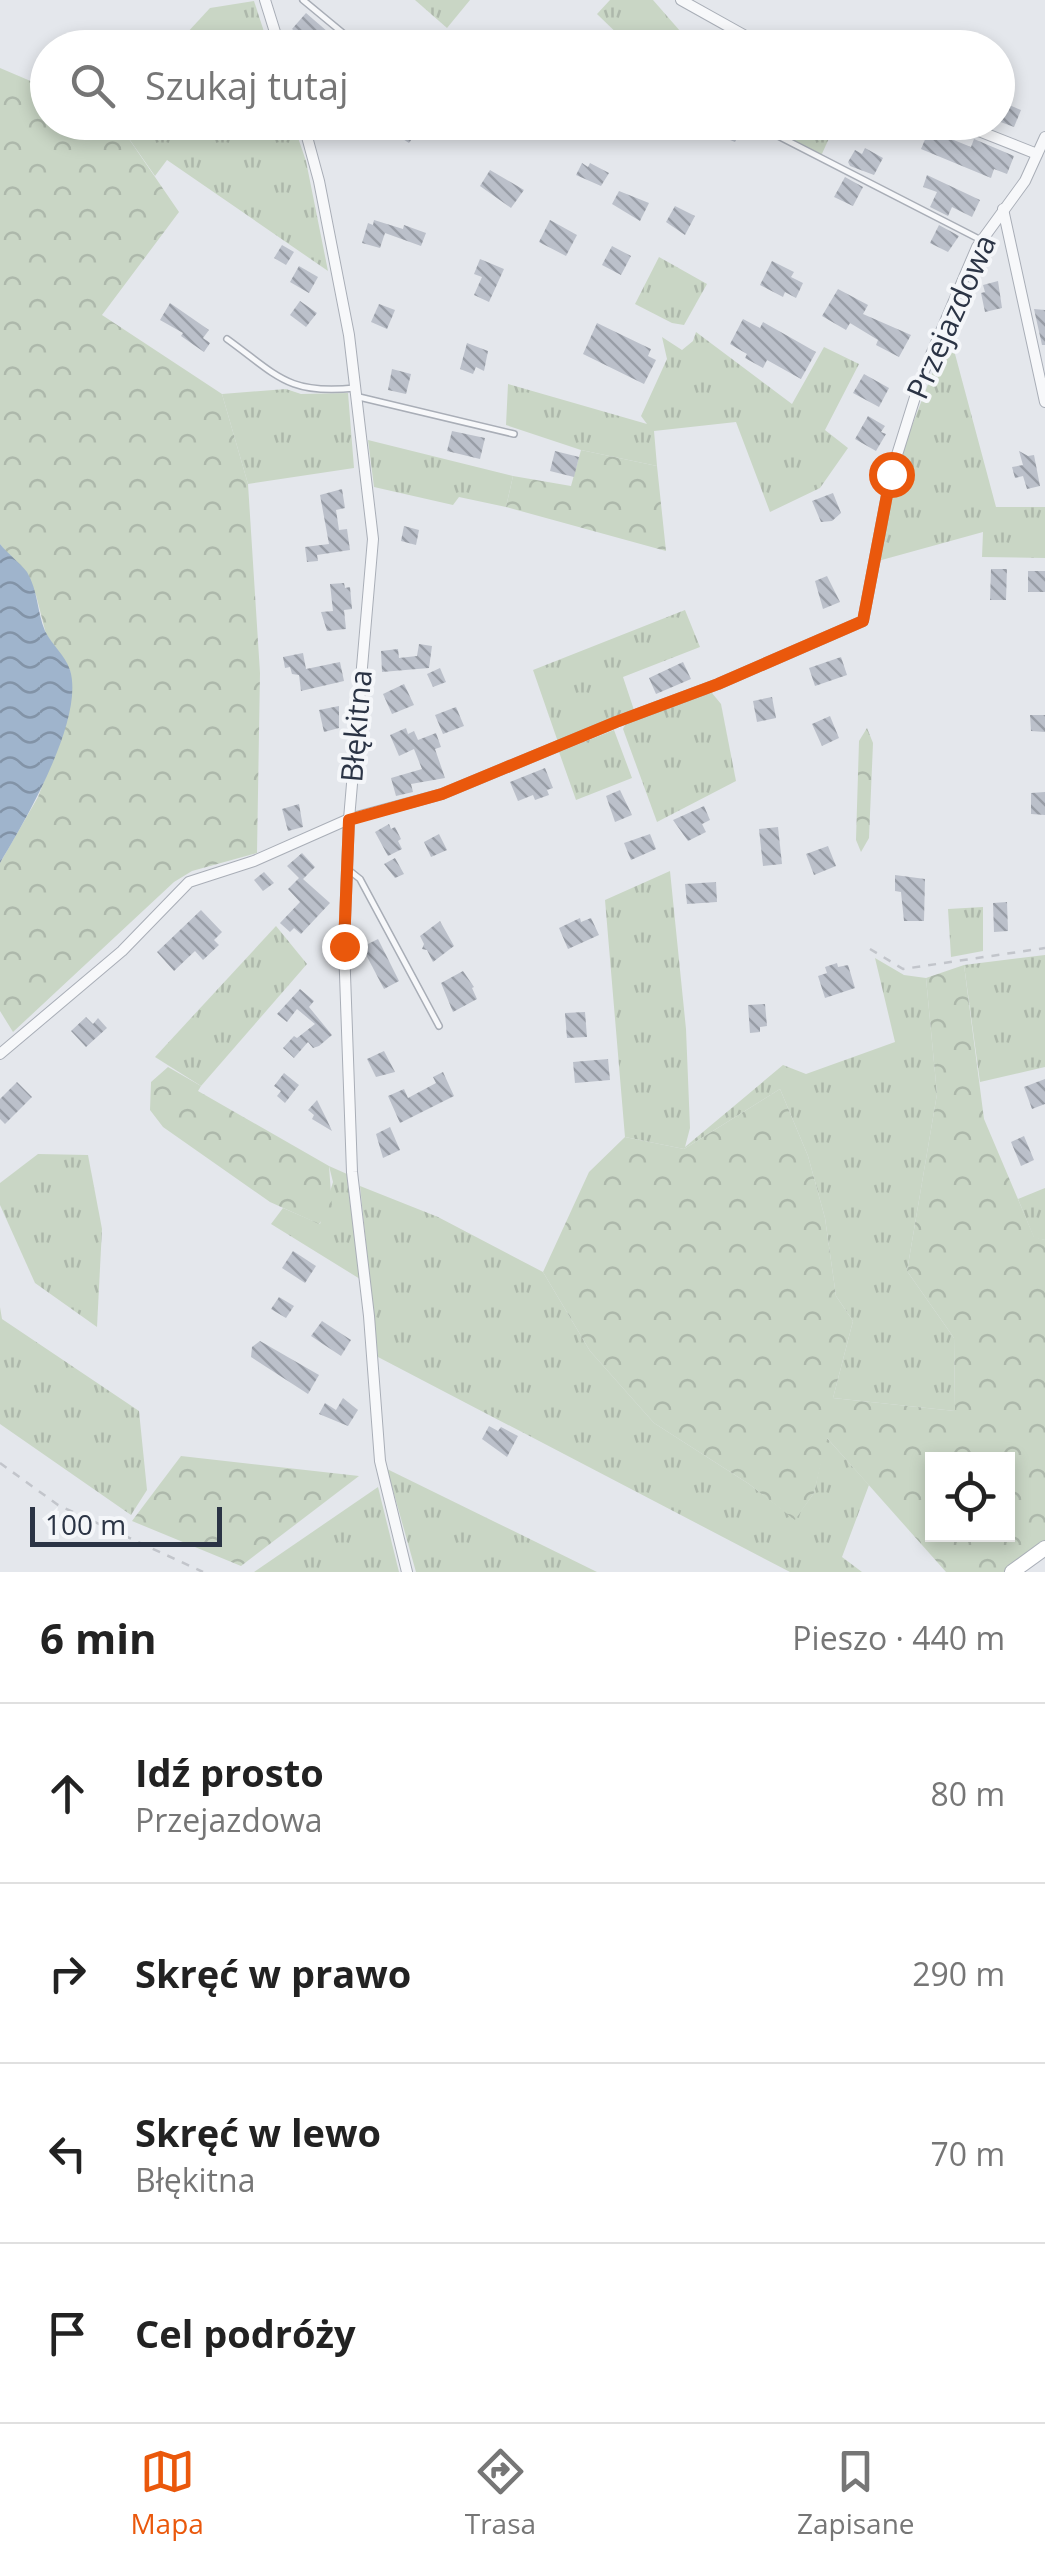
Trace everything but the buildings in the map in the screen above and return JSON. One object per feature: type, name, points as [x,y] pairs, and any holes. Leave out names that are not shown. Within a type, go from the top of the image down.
[{"type":"street","points":[[265,0],[274,30]]},
{"type":"street","points":[[681,0],[735,30]]},
{"type":"street","points":[[1003,209],[1026,181],[1045,136]]},
{"type":"street","name":"Błękitna","points":[[308,140],[349,335],[372,539],[349,820],[344,946],[352,1172],[369,1316],[380,1461],[408,1572]]},
{"type":"street","points":[[1002,140],[1038,154]]},
{"type":"street","name":"Przejazdowa","points":[[349,820],[442,794],[718,684],[863,621],[876,543],[921,378],[982,240],[1003,209]]},
{"type":"street","name":"Przejazdowa","points":[[1003,209],[1045,402]]},
{"type":"street","points":[[0,1054],[122,951],[190,882],[254,861],[349,820]]},
{"type":"street","points":[[1012,1572],[1045,1548]]},
{"type":"lane","points":[[303,0],[339,30]]},
{"type":"lane","points":[[786,140],[982,240]]},
{"type":"lane","points":[[227,339],[287,383],[318,392],[356,392],[514,434]]},
{"type":"lane","points":[[348,870],[360,879],[439,1026]]},
{"type":"path","points":[[870,949],[903,969],[1045,948]]},
{"type":"path","points":[[0,1463],[58,1505],[203,1572]]},
{"type":"green space","points":[[415,0],[470,0],[447,28]]},
{"type":"green space","points":[[610,0],[653,0],[679,30],[613,30],[597,14]]},
{"type":"green space","points":[[254,1],[263,30],[190,30],[210,8]]},
{"type":"green space","points":[[0,68],[30,81],[30,140],[130,140],[179,212],[102,315],[222,394],[248,484],[260,673],[257,853],[192,871],[174,882],[13,1032],[0,1011],[0,863],[38,797],[64,730],[72,693],[70,670],[46,634],[36,595],[0,544]]},
{"type":"green space","points":[[130,140],[299,140],[328,271],[167,160],[155,176]]},
{"type":"green space","points":[[792,140],[828,140],[821,156]]},
{"type":"green space","points":[[659,257],[707,284],[684,325],[635,304]]},
{"type":"green space","points":[[696,332],[792,404],[824,347],[859,364],[825,430],[848,448],[820,488],[770,512],[736,422],[654,431],[657,466],[581,450],[506,425],[508,384],[647,424],[641,416],[667,359],[662,337],[682,350],[693,341]]},
{"type":"green space","points":[[946,338],[951,339],[996,507],[1045,507],[1045,558],[982,557],[983,532],[878,561],[894,472]]},
{"type":"green space","points":[[286,389],[301,394],[348,393],[354,468],[248,484],[222,394]]},
{"type":"green space","points":[[368,440],[513,476],[506,507],[459,497],[453,505],[374,487]]},
{"type":"green space","points":[[581,450],[657,466],[666,551],[506,507],[513,476],[571,486]]},
{"type":"green space","points":[[685,610],[700,647],[623,677],[634,710],[558,742],[533,670]]},
{"type":"green space","points":[[712,693],[721,704],[736,781],[657,822],[623,729],[626,723],[696,695]]},
{"type":"green space","points":[[867,728],[873,743],[869,838],[861,852],[856,840],[859,741]]},
{"type":"green space","points":[[614,730],[632,778],[576,800],[559,752]]},
{"type":"green space","points":[[670,871],[686,1029],[690,1128],[685,1147],[783,1065],[806,1074],[895,1042],[875,958],[904,975],[926,978],[937,1094],[907,1271],[954,1338],[955,1411],[833,1398],[853,1321],[836,1296],[825,1218],[808,1156],[780,1089],[684,1149],[625,1137],[605,900]]},
{"type":"green space","points":[[983,907],[983,951],[951,957],[948,909]]},
{"type":"green space","points":[[276,926],[307,964],[201,1086],[155,1057]]},
{"type":"green space","points":[[1045,955],[1045,1067],[980,1082],[964,965]]},
{"type":"green space","points":[[964,965],[984,1119],[1034,1237],[1045,1240],[1045,1545],[1010,1572],[946,1572],[827,1438],[814,1493],[795,1520],[749,1484],[654,1423],[590,1351],[543,1272],[589,1172],[625,1137],[684,1149],[780,1089],[808,1156],[825,1218],[836,1296],[853,1321],[833,1398],[955,1411],[954,1338],[907,1271],[937,1094],[926,978]]},
{"type":"green space","points":[[168,1067],[201,1086],[198,1091],[329,1166],[332,1207],[319,1224],[270,1202],[163,1127],[150,1110],[151,1082]]},
{"type":"green space","points":[[38,1154],[88,1155],[102,1229],[97,1327],[35,1283],[0,1205],[0,1183]]},
{"type":"green space","points":[[329,1166],[347,1174],[360,1279],[271,1224],[283,1208],[320,1224],[333,1182]]},
{"type":"green space","points":[[360,1186],[438,1217],[543,1272],[590,1351],[654,1423],[749,1484],[795,1519],[814,1493],[826,1437],[869,1485],[842,1557],[862,1572],[790,1572],[378,1357]]},
{"type":"green space","points":[[1045,1188],[1045,1240],[1034,1238],[1018,1199]]},
{"type":"green space","points":[[0,1307],[2,1319],[139,1411],[147,1490],[131,1515],[0,1424]]},
{"type":"green space","points":[[181,1456],[359,1476],[241,1566],[132,1521]]},
{"type":"green space","points":[[387,1469],[597,1572],[416,1572]]},
{"type":"green space","points":[[378,1487],[399,1572],[254,1572]]},
{"type":"water","points":[[0,544],[31,579],[45,631],[70,670],[72,691],[69,715],[50,769],[0,863]]},
{"type":"route","points":[[344,946],[349,820],[442,794],[718,684],[863,621],[891,474]]}]
